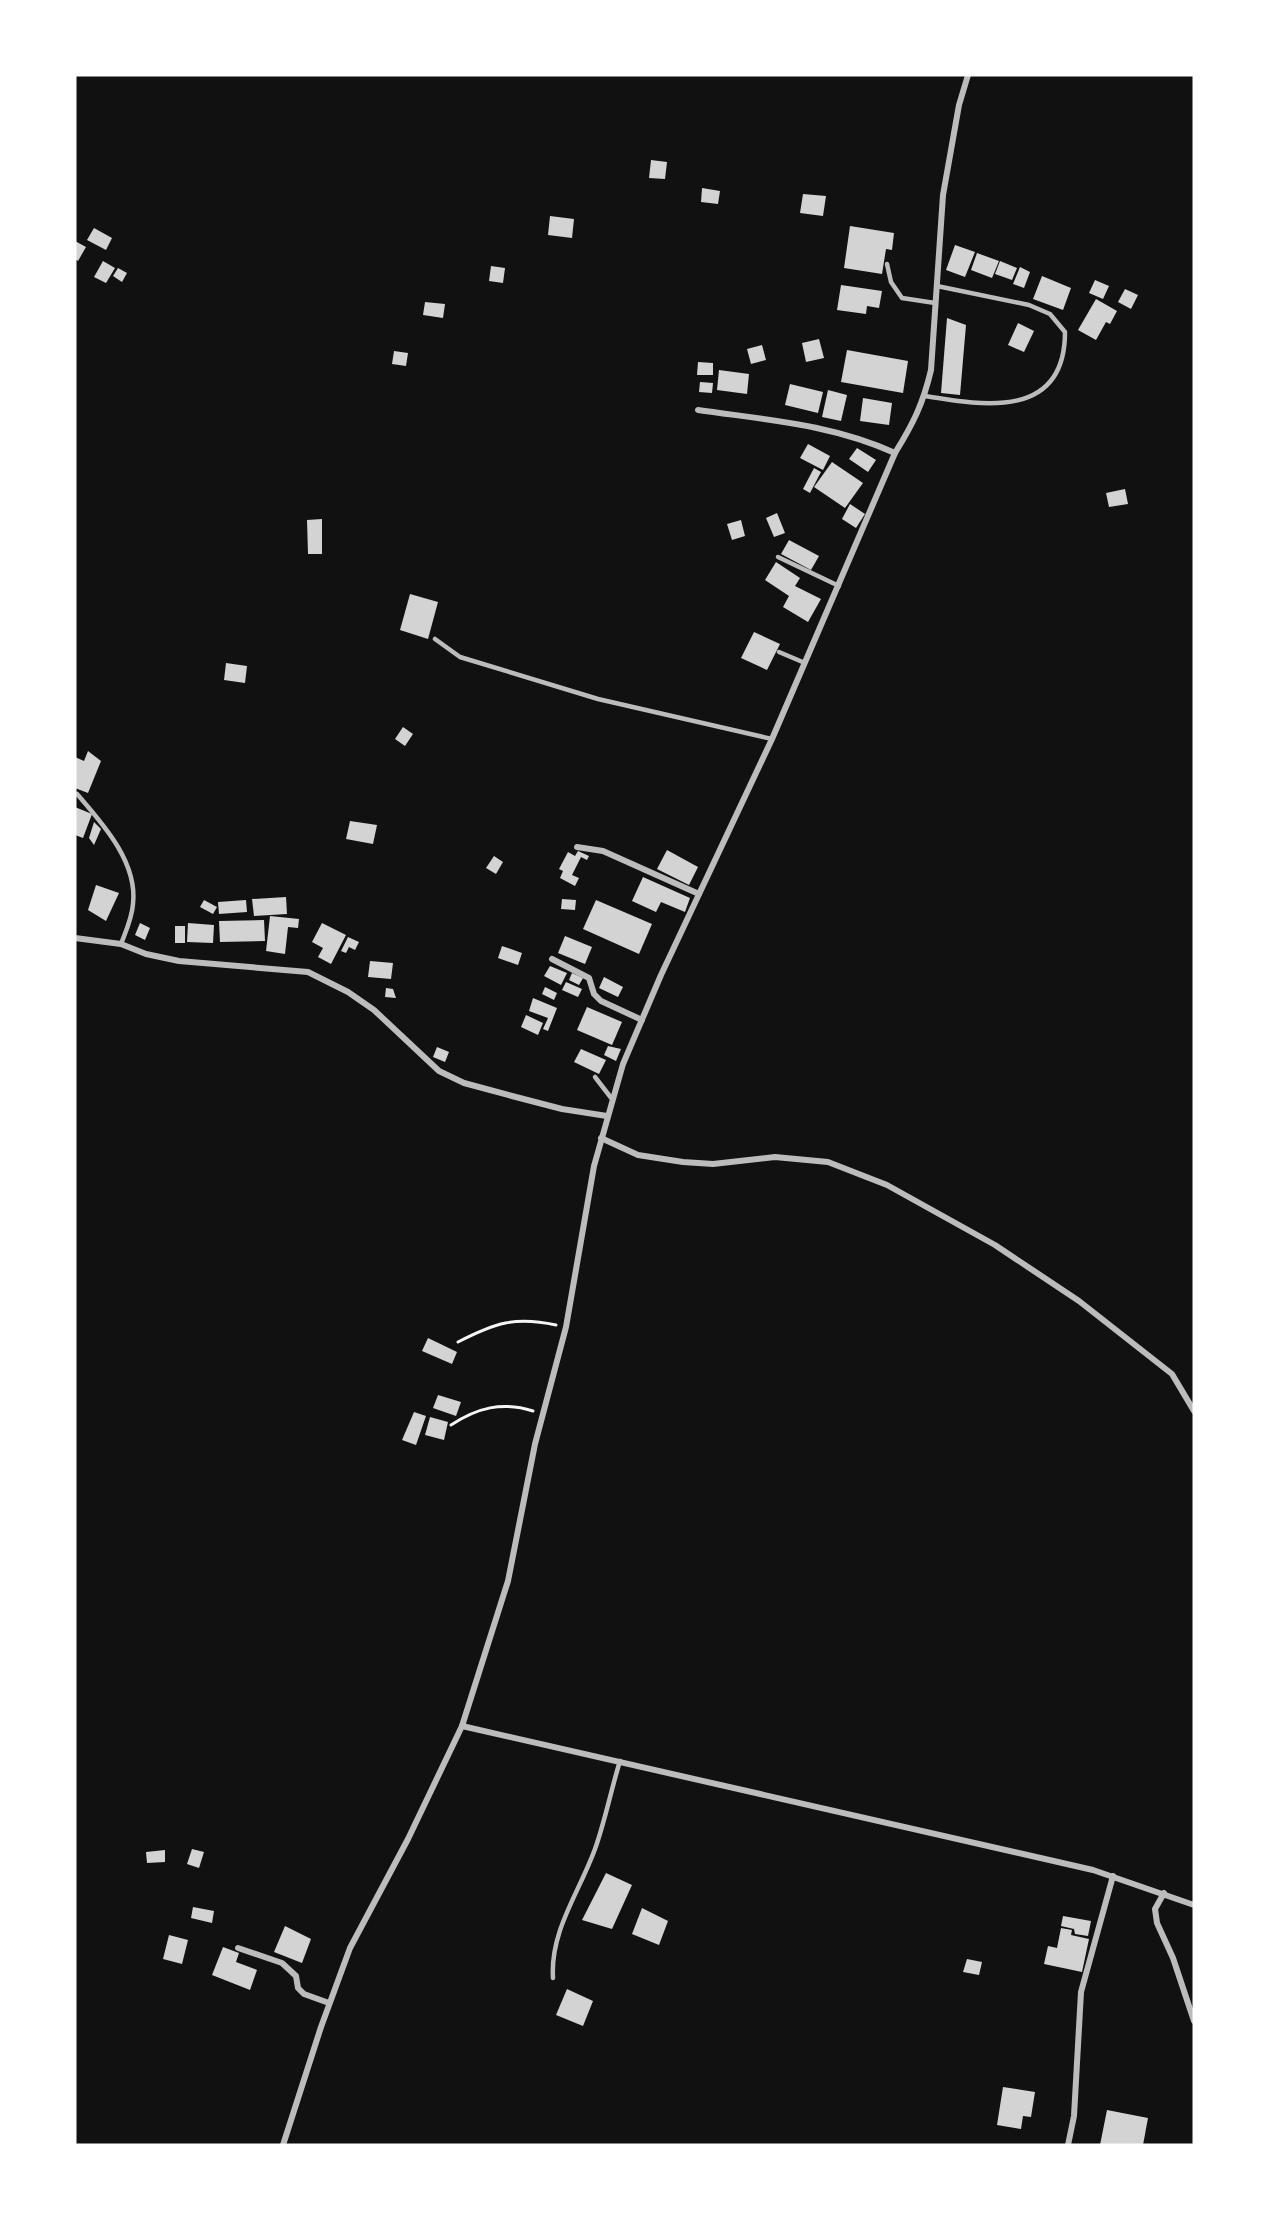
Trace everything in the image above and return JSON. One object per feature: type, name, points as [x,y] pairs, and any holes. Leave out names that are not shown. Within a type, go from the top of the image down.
[{"type":"street","points":[[283,2145],[329,2003],[350,1948],[408,1839],[462,1726],[508,1581],[544,1414],[566,1327],[601,1138],[623,1064],[772,739],[895,453],[919,414],[925,396],[931,370],[943,195],[959,105],[968,75]]},
{"type":"street","points":[[698,410],[816,426],[860,438],[895,453]]},
{"type":"street","points":[[577,847],[603,851],[699,894]]},
{"type":"street","points":[[75,938],[121,944],[146,954],[179,961],[308,972],[348,992],[374,1010],[439,1071],[464,1083],[512,1096],[562,1109],[607,1116]]},
{"type":"street","points":[[552,959],[589,978],[594,994],[601,1000],[642,1020]]},
{"type":"street","points":[[601,1138],[638,1155],[666,1160],[713,1164],[775,1157],[828,1162],[887,1185],[995,1245],[1079,1301],[1172,1374],[1194,1411]]},
{"type":"street","points":[[462,1726],[921,1829],[1113,1876],[1194,1905]]},
{"type":"street","points":[[1068,2145],[1074,2116],[1081,1992],[1113,1876]]},
{"type":"street","points":[[1164,1893],[1155,1909],[1157,1923],[1173,1958],[1194,2021]]},
{"type":"street","points":[[238,1948],[282,1963],[296,1976],[298,1988],[304,1994],[329,2003]]},
{"type":"lane","points":[[887,264],[891,282],[902,298],[935,303]]},
{"type":"lane","points":[[925,396],[1001,405],[1030,398],[1054,376],[1065,349],[1065,332],[1050,314],[1029,305],[937,286]]},
{"type":"lane","points":[[778,556],[839,586]]},
{"type":"lane","points":[[435,639],[460,657],[587,696],[772,739]]},
{"type":"lane","points":[[779,652],[805,663]]},
{"type":"lane","points":[[77,794],[124,855],[134,893],[121,944]]},
{"type":"lane","points":[[595,1077],[612,1099]]},
{"type":"lane","points":[[553,1978],[552,1957],[557,1934],[596,1847],[620,1761]]},
{"type":"path","points":[[458,1342],[500,1323],[517,1320],[566,1327]]},
{"type":"path","points":[[451,1425],[476,1410],[497,1406],[522,1407],[544,1414]]},
{"type":"building","points":[[651,160],[667,162],[665,179],[649,178]]},
{"type":"building","points":[[702,188],[720,191],[718,204],[701,202]]},
{"type":"building","points":[[803,194],[826,196],[823,216],[800,213]]},
{"type":"building","points":[[550,216],[574,219],[572,238],[548,235]]},
{"type":"building","points":[[850,226],[894,233],[892,250],[886,249],[882,274],[844,268]]},
{"type":"building","points":[[94,228],[112,238],[106,250],[87,240]]},
{"type":"building","points":[[75,241],[86,247],[78,261],[75,259]]},
{"type":"building","points":[[955,245],[975,252],[965,277],[946,270]]},
{"type":"building","points":[[977,253],[999,261],[992,278],[971,270]]},
{"type":"building","points":[[103,261],[115,268],[106,283],[94,277]]},
{"type":"building","points":[[1000,261],[1017,268],[1012,280],[995,274]]},
{"type":"building","points":[[491,266],[505,268],[503,283],[489,281]]},
{"type":"building","points":[[1020,267],[1030,272],[1024,288],[1013,284]]},
{"type":"building","points":[[118,268],[127,273],[122,282],[113,276]]},
{"type":"building","points":[[1042,276],[1071,288],[1063,310],[1033,299]]},
{"type":"building","points":[[1095,280],[1109,286],[1103,299],[1089,293]]},
{"type":"building","points":[[841,285],[882,291],[879,308],[867,306],[866,314],[837,310]]},
{"type":"building","points":[[1125,289],[1138,295],[1131,309],[1118,302]]},
{"type":"building","points":[[1096,299],[1117,311],[1110,324],[1106,322],[1096,340],[1078,330]]},
{"type":"building","points":[[425,302],[445,304],[443,318],[423,315]]},
{"type":"building","points":[[947,318],[966,325],[960,395],[941,393]]},
{"type":"building","points":[[1018,323],[1034,331],[1024,352],[1008,345]]},
{"type":"building","points":[[819,339],[824,358],[806,362],[802,343]]},
{"type":"building","points":[[762,345],[766,360],[751,364],[747,349]]},
{"type":"building","points":[[847,350],[908,361],[903,393],[841,382]]},
{"type":"building","points":[[394,351],[408,353],[406,366],[392,364]]},
{"type":"building","points":[[698,362],[713,363],[713,375],[697,375]]},
{"type":"building","points":[[719,370],[749,374],[747,394],[717,390]]},
{"type":"building","points":[[700,382],[713,383],[712,393],[699,392]]},
{"type":"building","points":[[790,384],[823,392],[818,413],[785,405]]},
{"type":"building","points":[[828,390],[847,395],[841,421],[822,417]]},
{"type":"building","points":[[863,398],[892,403],[889,425],[860,421]]},
{"type":"building","points":[[808,444],[830,456],[823,470],[800,458]]},
{"type":"building","points":[[857,448],[876,460],[868,472],[849,459]]},
{"type":"building","points":[[832,462],[863,483],[845,508],[814,487]]},
{"type":"building","points":[[814,468],[821,472],[810,493],[803,489]]},
{"type":"building","points":[[1125,489],[1128,504],[1109,507],[1106,493]]},
{"type":"building","points":[[850,504],[865,514],[856,528],[842,519]]},
{"type":"building","points":[[777,513],[785,533],[774,537],[766,518]]},
{"type":"building","points":[[322,519],[322,554],[308,554],[307,520]]},
{"type":"building","points":[[741,520],[745,536],[732,540],[727,524]]},
{"type":"building","points":[[789,540],[819,556],[811,570],[781,554]]},
{"type":"building","points":[[776,562],[800,578],[795,586],[821,599],[808,622],[783,607],[789,596],[765,580]]},
{"type":"building","points":[[410,594],[438,602],[428,639],[400,630]]},
{"type":"building","points":[[754,632],[780,644],[767,670],[741,658]]},
{"type":"building","points":[[226,663],[247,666],[245,683],[224,680]]},
{"type":"building","points":[[403,727],[413,734],[405,746],[395,739]]},
{"type":"building","points":[[88,751],[101,761],[88,793],[75,788],[75,757],[84,761]]},
{"type":"building","points":[[75,807],[92,814],[83,838],[75,835]]},
{"type":"building","points":[[350,821],[377,825],[373,844],[346,839]]},
{"type":"building","points":[[94,822],[101,829],[94,845],[89,838]]},
{"type":"building","points":[[667,850],[698,867],[689,885],[657,869]]},
{"type":"building","points":[[578,851],[589,856],[587,860],[581,857],[572,875],[579,878],[575,886],[560,878],[563,871],[559,869],[568,852],[575,856]]},
{"type":"building","points":[[494,856],[503,862],[496,874],[486,868]]},
{"type":"building","points":[[643,877],[690,898],[685,912],[661,902],[656,912],[632,901]]},
{"type":"building","points":[[96,885],[119,893],[106,921],[88,910]]},
{"type":"building","points":[[286,897],[287,914],[254,916],[252,899]]},
{"type":"building","points":[[562,899],[576,900],[575,910],[561,909]]},
{"type":"building","points":[[204,900],[217,907],[213,914],[200,907]]},
{"type":"building","points":[[246,900],[247,912],[219,914],[218,902]]},
{"type":"building","points":[[596,900],[652,924],[639,954],[583,929]]},
{"type":"building","points":[[270,916],[299,919],[298,928],[288,927],[285,954],[266,951]]},
{"type":"building","points":[[264,920],[265,941],[220,942],[219,921]]},
{"type":"building","points":[[140,923],[150,928],[145,940],[135,935]]},
{"type":"building","points":[[188,923],[214,925],[213,943],[187,942]]},
{"type":"building","points":[[322,923],[346,935],[331,964],[318,957],[323,948],[312,942]]},
{"type":"building","points":[[175,926],[185,926],[185,943],[175,943]]},
{"type":"building","points":[[565,936],[592,947],[585,964],[558,953]]},
{"type":"building","points":[[348,937],[359,942],[355,950],[349,947],[346,953],[341,951]]},
{"type":"building","points":[[502,946],[522,953],[518,965],[498,958]]},
{"type":"building","points":[[370,961],[393,963],[391,979],[368,977]]},
{"type":"building","points":[[550,966],[567,973],[561,985],[544,976]]},
{"type":"building","points":[[572,973],[583,978],[579,985],[569,980]]},
{"type":"building","points":[[604,977],[623,987],[618,997],[599,988]]},
{"type":"building","points":[[566,982],[582,989],[578,997],[562,990]]},
{"type":"building","points":[[545,987],[557,993],[554,1000],[542,994]]},
{"type":"building","points":[[386,988],[393,989],[396,998],[385,997]]},
{"type":"building","points":[[533,998],[557,1008],[548,1031],[543,1029],[548,1018],[529,1011]]},
{"type":"building","points":[[587,1007],[622,1022],[612,1045],[577,1030]]},
{"type":"building","points":[[526,1015],[543,1023],[538,1035],[521,1027]]},
{"type":"building","points":[[608,1046],[621,1049],[616,1061],[604,1055]]},
{"type":"building","points":[[437,1047],[449,1052],[445,1062],[433,1057]]},
{"type":"building","points":[[581,1049],[606,1060],[599,1074],[574,1062]]},
{"type":"building","points":[[428,1338],[457,1352],[452,1364],[422,1351]]},
{"type":"building","points":[[438,1395],[461,1402],[456,1416],[433,1408]]},
{"type":"building","points":[[414,1412],[426,1416],[416,1445],[402,1440]]},
{"type":"building","points":[[430,1417],[448,1422],[444,1440],[425,1435]]},
{"type":"building","points":[[192,1849],[204,1852],[199,1868],[187,1864]]},
{"type":"building","points":[[165,1850],[165,1862],[147,1863],[146,1852]]},
{"type":"building","points":[[606,1873],[632,1885],[612,1929],[582,1920]]},
{"type":"building","points":[[193,1907],[214,1911],[212,1923],[191,1918]]},
{"type":"building","points":[[642,1908],[668,1921],[659,1945],[632,1934]]},
{"type":"building","points":[[1063,1916],[1091,1921],[1088,1936],[1075,1934],[1074,1929],[1061,1926]]},
{"type":"building","points":[[285,1926],[311,1939],[302,1963],[274,1952]]},
{"type":"building","points":[[1061,1928],[1072,1930],[1071,1935],[1089,1939],[1082,1972],[1044,1964],[1048,1946],[1057,1948]]},
{"type":"building","points":[[169,1935],[188,1940],[182,1964],[163,1959]]},
{"type":"building","points":[[223,1947],[239,1953],[236,1962],[257,1970],[250,1990],[212,1975]]},
{"type":"building","points":[[967,1959],[982,1962],[979,1975],[963,1972]]},
{"type":"building","points":[[567,1989],[593,2001],[583,2026],[556,2015]]},
{"type":"building","points":[[1003,2087],[1035,2092],[1031,2117],[1023,2116],[1021,2129],[997,2125]]},
{"type":"building","points":[[1107,2110],[1148,2118],[1143,2145],[1100,2145]]}]
